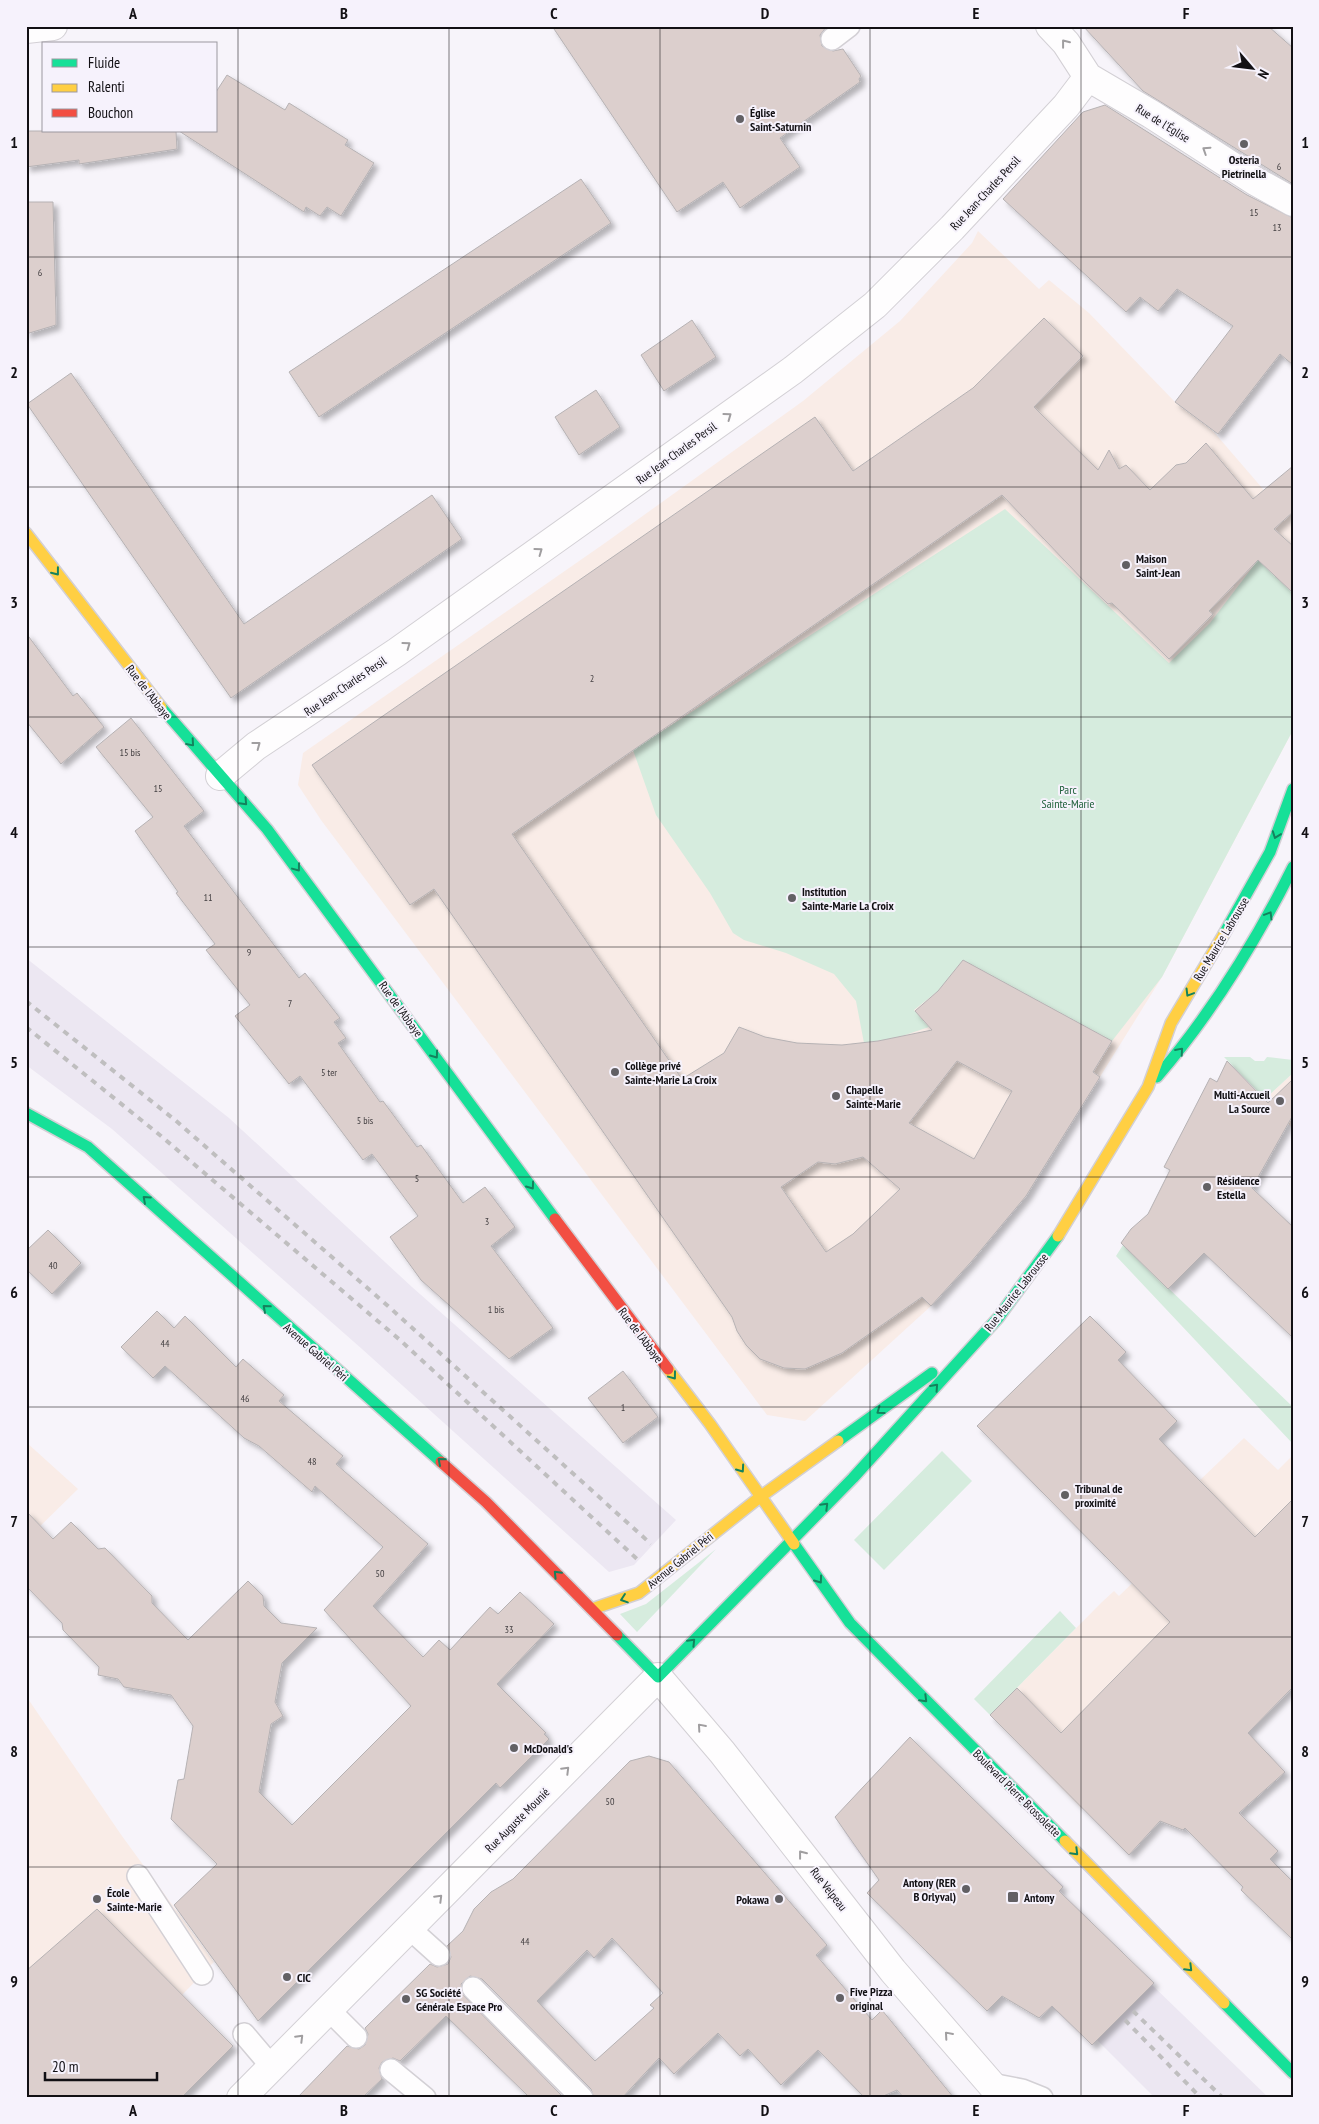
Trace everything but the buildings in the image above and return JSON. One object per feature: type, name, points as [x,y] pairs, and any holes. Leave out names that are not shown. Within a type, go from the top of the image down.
[{"type":"main road","name":"Rue de l'Abbaye","points":[[26,533],[162,709],[267,829],[601,1281],[710,1424],[760,1497]]},
{"type":"main road","name":"Rue Maurice Labrousse","points":[[791,1541],[853,1478],[998,1318],[1066,1225],[1148,1087],[1171,1023],[1249,893],[1270,852],[1293,790]]},
{"type":"main road","name":"Rue Maurice Labrousse","points":[[1148,1087],[1184,1047],[1209,1012],[1275,904],[1293,867]]},
{"type":"main road","name":"Avenue Gabriel Péri","points":[[26,1113],[39,1118],[88,1147],[486,1502],[658,1677]]},
{"type":"main road","name":"Rue Maurice Labrousse","points":[[760,1497],[976,1341]]},
{"type":"main road","name":"Boulevard Pierre Brossolette","points":[[760,1497],[850,1623],[889,1665],[1293,2073]]},
{"type":"main road","name":"Avenue Gabriel Péri","points":[[592,1609],[640,1592],[760,1497]]},
{"type":"main road","name":"Rue Auguste Mounié","points":[[658,1677],[791,1541]]},
{"type":"street","points":[[26,29],[53,26]]},
{"type":"street","name":"Rue de l'Église","points":[[1050,26],[1066,43],[1088,78],[1151,114],[1255,181],[1293,202]]},
{"type":"street","name":"Rue Jean-Charles Persil","points":[[220,776],[256,746],[397,652],[793,370],[875,306],[964,215],[1066,106],[1088,78]]},
{"type":"street","name":"Rue Auguste Mounié","points":[[241,2098],[658,1677]]},
{"type":"street","name":"Rue Velpeau","points":[[658,1677],[722,1752],[893,1971],[1011,2092]]},
{"type":"lane","points":[[832,39],[849,26]]},
{"type":"lane","points":[[138,1876],[202,1974]]},
{"type":"lane","points":[[409,1928],[439,1955]]},
{"type":"lane","points":[[473,1988],[582,2098]]},
{"type":"lane","points":[[329,2010],[356,2037]]},
{"type":"lane","points":[[244,2034],[272,2067]]},
{"type":"lane","points":[[391,2070],[425,2098]]},
{"type":"lane","points":[[1011,2092],[1042,2098]]},
{"type":"shaded area","name":"Institution Sainte-Marie La Croix","points":[[978,231],[1039,289],[1049,280],[1089,313],[1175,402],[1213,431],[1287,517],[1293,512],[1293,730],[1162,977],[1026,1196],[931,1306],[805,1421],[767,1415],[321,820],[298,785],[303,753],[605,543],[803,401],[900,321],[972,243]]},
{"type":"shaded area","points":[[26,958],[229,1118],[412,1287],[676,1520],[634,1565],[609,1572],[362,1349],[112,1129],[26,1065]]},
{"type":"shaded area","name":"Multi-Accueil La Source","points":[[1293,1073],[1293,1129],[1265,1099]]},
{"type":"shaded area","points":[[1244,1438],[1278,1470],[1293,1455],[1293,1599],[1082,1809],[990,1715],[1102,1602],[1114,1591],[1119,1596],[1218,1500],[1199,1481]]},
{"type":"shaded area","points":[[26,1442],[78,1489],[26,1540]]},
{"type":"shaded area","name":"École Sainte-Marie","points":[[26,1696],[122,1836],[214,1962],[182,1995],[173,1986],[26,2098]]},
{"type":"shaded area","name":"Antony (RER B Orlyval)","points":[[910,1737],[1064,1886],[1060,1891],[1153,1982],[1152,1985],[1269,2098],[1155,2098],[1097,2040],[1092,2045],[1051,2006],[1040,2018],[1003,1995],[987,2011],[867,1893],[879,1880],[851,1843],[835,1816],[841,1822],[852,1811],[846,1805]]},
{"type":"green space","name":"Parc Sainte-Marie","points":[[1005,509],[1169,663],[1210,623],[1258,560],[1293,592],[1293,730],[1162,977],[1112,1041],[963,960],[938,991],[914,1010],[929,1027],[896,1038],[864,1043],[856,1001],[834,974],[786,953],[744,940],[733,933],[710,893],[656,815],[633,750]]},
{"type":"green space","points":[[1224,1057],[1250,1057],[1255,1061],[1264,1061],[1267,1057],[1293,1060],[1293,1073],[1265,1099]]},
{"type":"green space","points":[[1123,1245],[1293,1407],[1293,1444],[1116,1256]]},
{"type":"green space","points":[[942,1451],[972,1481],[884,1570],[854,1540]]},
{"type":"green space","points":[[716,1549],[637,1632],[620,1614],[646,1604]]},
{"type":"green space","points":[[1060,1611],[1076,1628],[990,1715],[974,1699]]},
{"type":"railway","points":[[26,1001],[175,1120],[388,1306],[651,1544]]},
{"type":"railway","points":[[26,1027],[161,1136],[400,1340],[637,1559]]},
{"type":"railway","points":[[1133,2011],[1223,2098]]},
{"type":"railway","points":[[1125,2020],[1201,2098]]},
{"type":"traffic: fast","points":[[161,707],[267,829],[555,1219]]},
{"type":"traffic: fast","points":[[1224,934],[1270,852],[1293,789]]},
{"type":"traffic: fast","points":[[1157,1077],[1196,1028],[1248,950],[1293,867]]},
{"type":"traffic: fast","points":[[26,1113],[88,1147],[441,1462]]},
{"type":"traffic: fast","points":[[617,1635],[658,1677],[853,1478],[998,1318],[1058,1236]]},
{"type":"traffic: fast","points":[[838,1441],[932,1373]]},
{"type":"traffic: fast","points":[[794,1544],[850,1623],[1065,1841]]},
{"type":"traffic: fast","points":[[1224,2003],[1293,2073]]},
{"type":"traffic: slow","points":[[26,533],[161,707]]},
{"type":"traffic: slow","points":[[1058,1236],[1148,1087],[1171,1023],[1224,934]]},
{"type":"traffic: slow","points":[[668,1369],[710,1424],[794,1544]]},
{"type":"traffic: slow","points":[[592,1609],[639,1593],[760,1497],[838,1441]]},
{"type":"traffic: slow","points":[[1065,1841],[1224,2003]]},
{"type":"traffic: jam","points":[[555,1219],[668,1369]]},
{"type":"traffic: jam","points":[[441,1462],[486,1502],[617,1635]]},
{"type":"place","name":"Église Saint-Saturnin","points":[[740,119]]},
{"type":"place","name":"Osteria Pietrinella","points":[[1244,144]]},
{"type":"place","name":"Maison Saint-Jean","points":[[1126,565]]},
{"type":"place","name":"Institution Sainte-Marie La Croix","points":[[792,898]]},
{"type":"place","name":"Collège privé Sainte-Marie La Croix","points":[[615,1072]]},
{"type":"place","name":"Chapelle Sainte-Marie","points":[[836,1096]]},
{"type":"place","name":"Multi-Accueil La Source","points":[[1280,1101]]},
{"type":"place","name":"Résidence Estella","points":[[1207,1187]]},
{"type":"place","name":"Tribunal de proximité","points":[[1065,1495]]},
{"type":"place","name":"McDonald's","points":[[514,1748]]},
{"type":"place","name":"Antony (RER B Orlyval)","points":[[966,1889]]},
{"type":"place","name":"Antony","points":[[1013,1897]]},
{"type":"place","name":"École Sainte-Marie","points":[[97,1899]]},
{"type":"place","name":"Pokawa","points":[[779,1899]]},
{"type":"place","name":"CIC","points":[[287,1977]]},
{"type":"place","name":"Five Pizza original","points":[[840,1998]]},
{"type":"place","name":"SG Société Générale Espace Pro","points":[[406,1999]]}]
